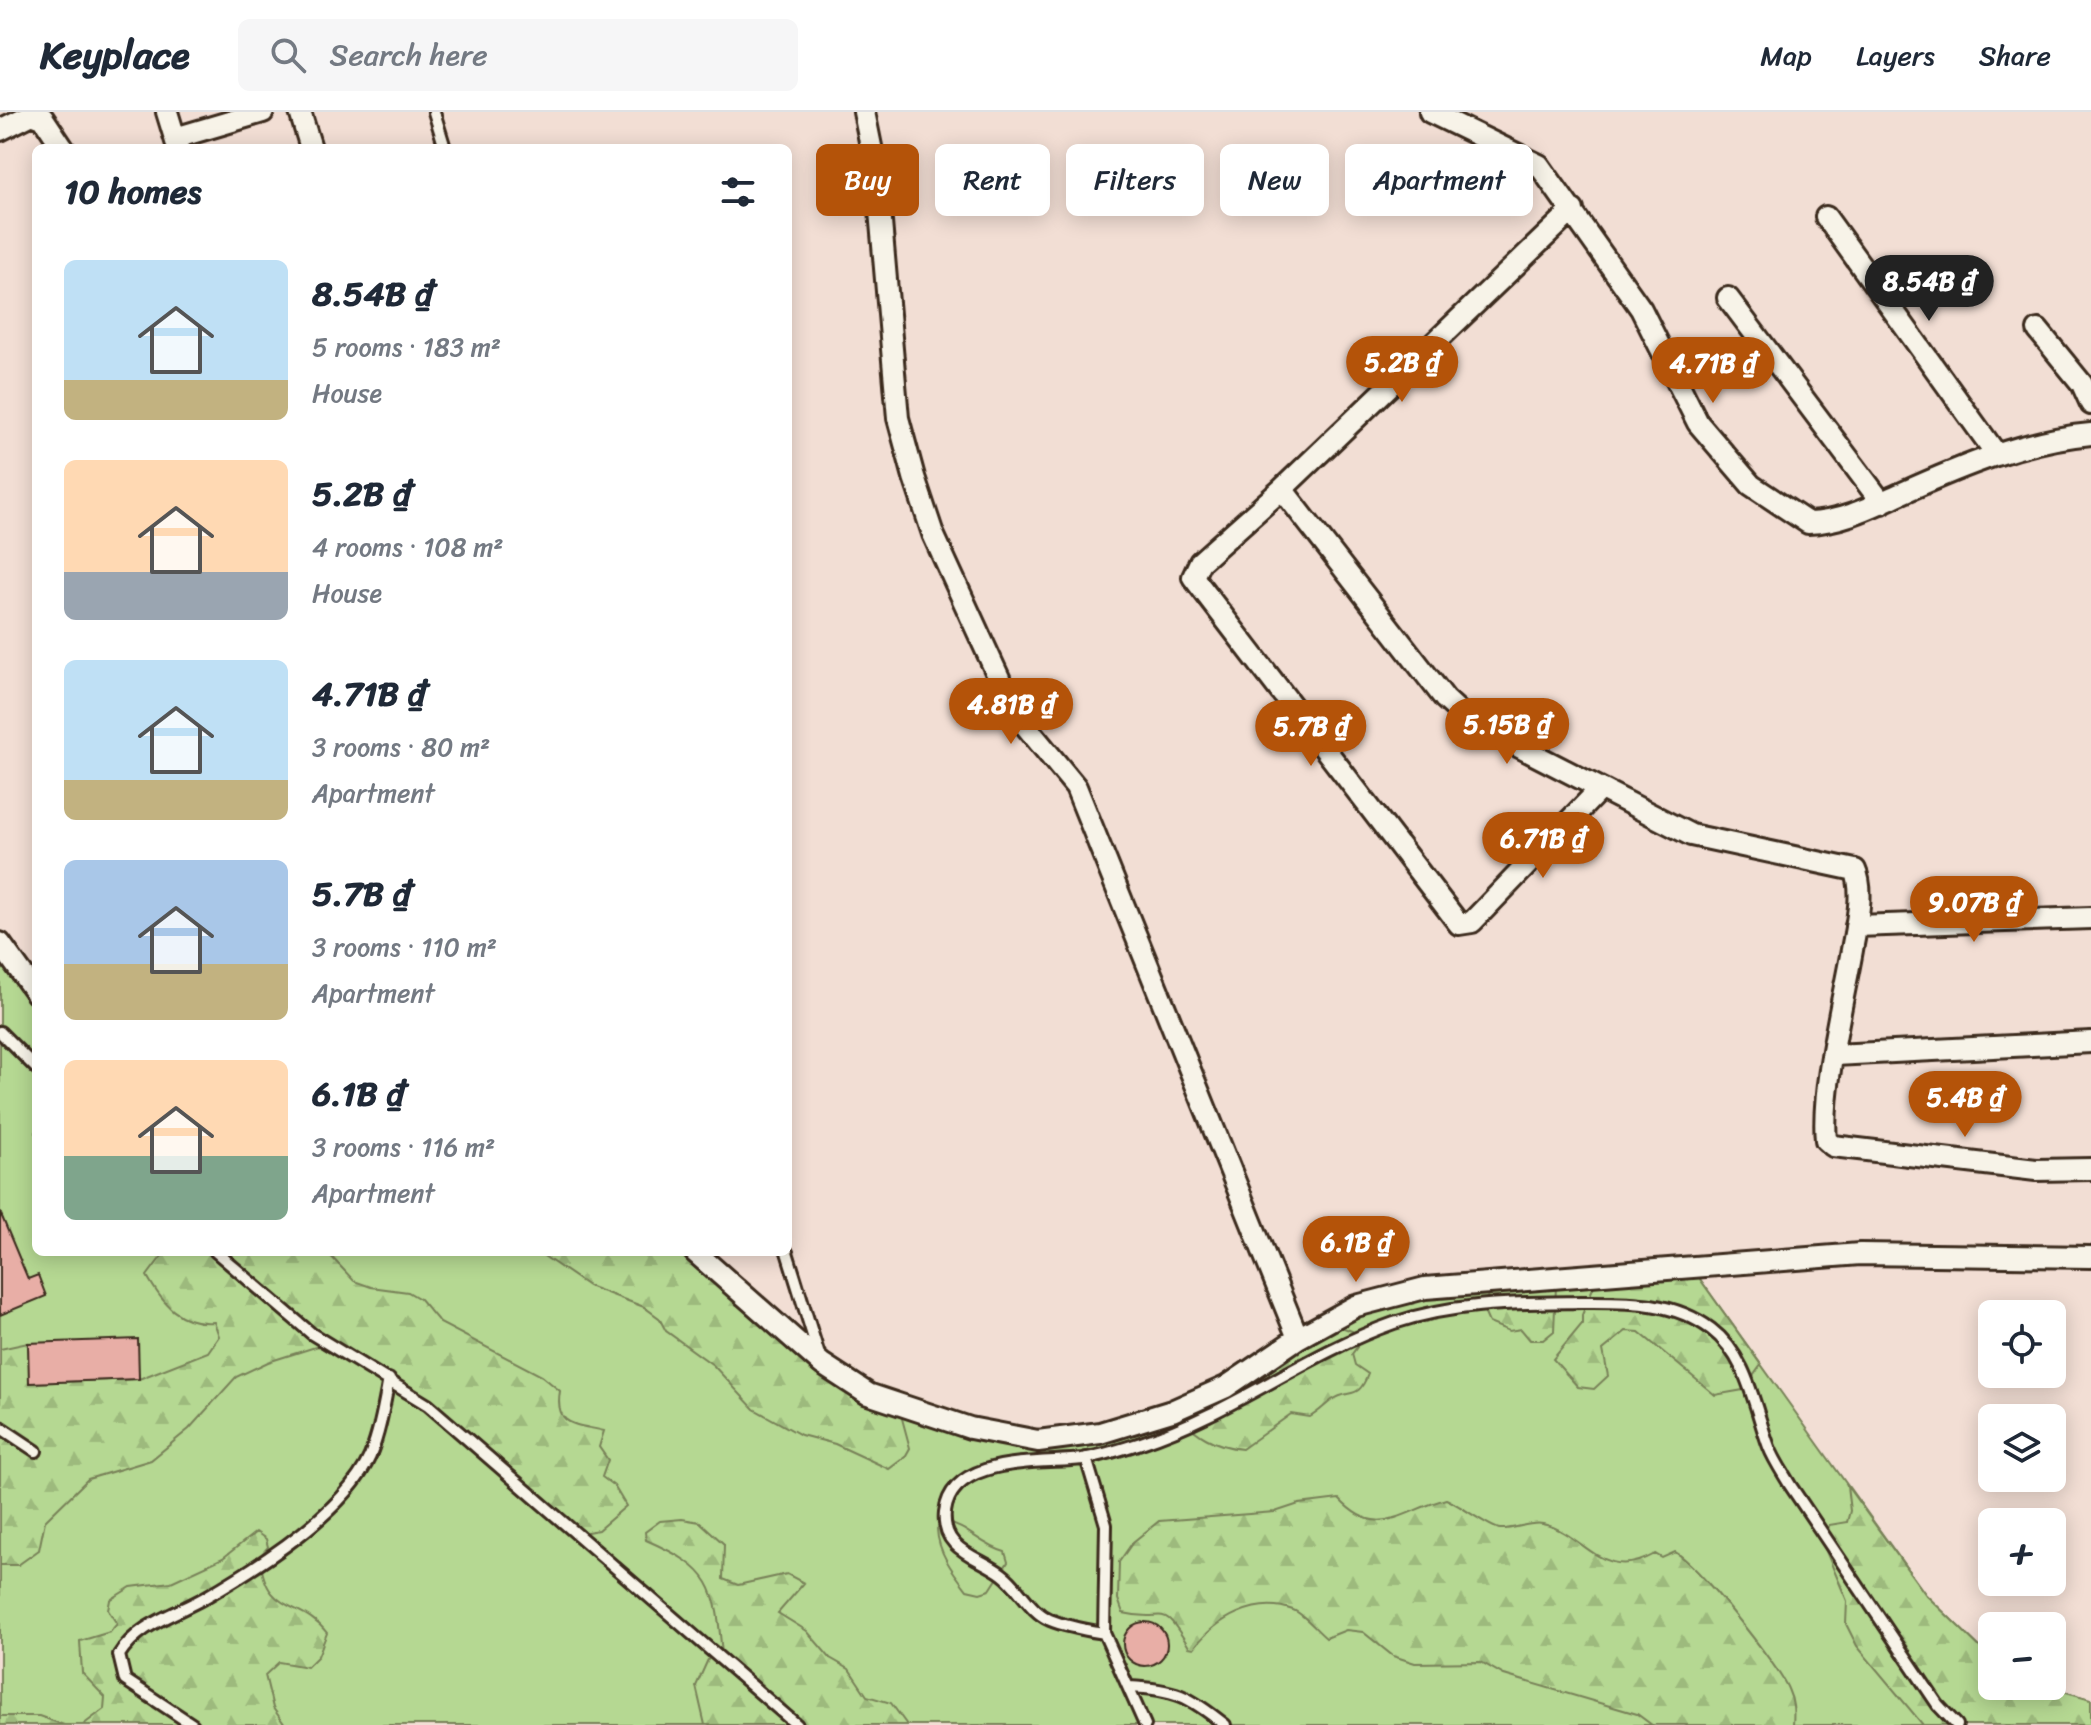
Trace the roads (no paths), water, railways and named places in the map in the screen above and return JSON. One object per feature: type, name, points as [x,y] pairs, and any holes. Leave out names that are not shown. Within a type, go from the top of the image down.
[{"type":"street","points":[[167,112],[177,143],[263,112]]},
{"type":"street","points":[[300,112],[310,144]]},
{"type":"street","points":[[864,112],[877,176],[898,418],[933,534],[1015,713],[1076,787],[1298,1338]]},
{"type":"street","points":[[1430,112],[1539,165],[1641,309],[1698,423],[1751,485],[1808,523],[1827,522],[1882,503],[1997,455],[2056,437],[2091,434]]},
{"type":"street","points":[[0,130],[32,114],[43,118],[60,144]]},
{"type":"street","points":[[1573,210],[1282,489],[1200,562],[1193,577],[1455,921],[1462,925],[1472,922],[1599,790]]},
{"type":"street","points":[[1826,217],[1997,455]]},
{"type":"street","points":[[1728,298],[1882,503]]},
{"type":"street","points":[[2038,330],[2082,384],[2091,404]]},
{"type":"street","points":[[1282,489],[1445,699],[1469,721],[1691,835],[1848,866],[1855,870],[1859,879],[1856,926],[1825,1130],[1826,1140],[1833,1146],[2036,1170],[2091,1169]]},
{"type":"street","points":[[1856,926],[2091,918]]},
{"type":"street","points":[[0,943],[32,987]]},
{"type":"street","points":[[1834,1055],[2091,1042]]},
{"type":"street","points":[[700,1256],[822,1364],[868,1394],[970,1428],[1038,1441],[1100,1433],[1172,1411],[1226,1387],[1298,1338],[1356,1306],[1425,1288],[1860,1254],[2091,1257]]},
{"type":"lane","points":[[434,112],[444,144]]},
{"type":"lane","points":[[0,1032],[32,1064]]},
{"type":"lane","points":[[788,1256],[822,1364]]},
{"type":"lane","points":[[228,1257],[312,1334],[428,1405],[797,1725]]},
{"type":"lane","points":[[1104,1633],[1048,1619],[1004,1575],[966,1557],[949,1535],[945,1512],[953,1491],[972,1474],[1008,1463],[1086,1458],[1142,1443],[1245,1400],[1357,1337],[1417,1316],[1483,1304],[1644,1301],[1711,1329],[1734,1357],[1751,1385],[1770,1449],[1790,1485],[1938,1705],[1957,1725]]},
{"type":"lane","points":[[193,1725],[125,1680],[119,1655],[128,1641],[162,1618],[202,1599],[301,1535],[336,1501],[369,1459],[382,1422],[389,1379]]},
{"type":"lane","points":[[0,1427],[36,1451]]},
{"type":"lane","points":[[1086,1458],[1106,1525],[1104,1633],[1145,1725]]},
{"type":"lane","points":[[1129,1687],[1166,1689],[1187,1696],[1225,1725]]}]
